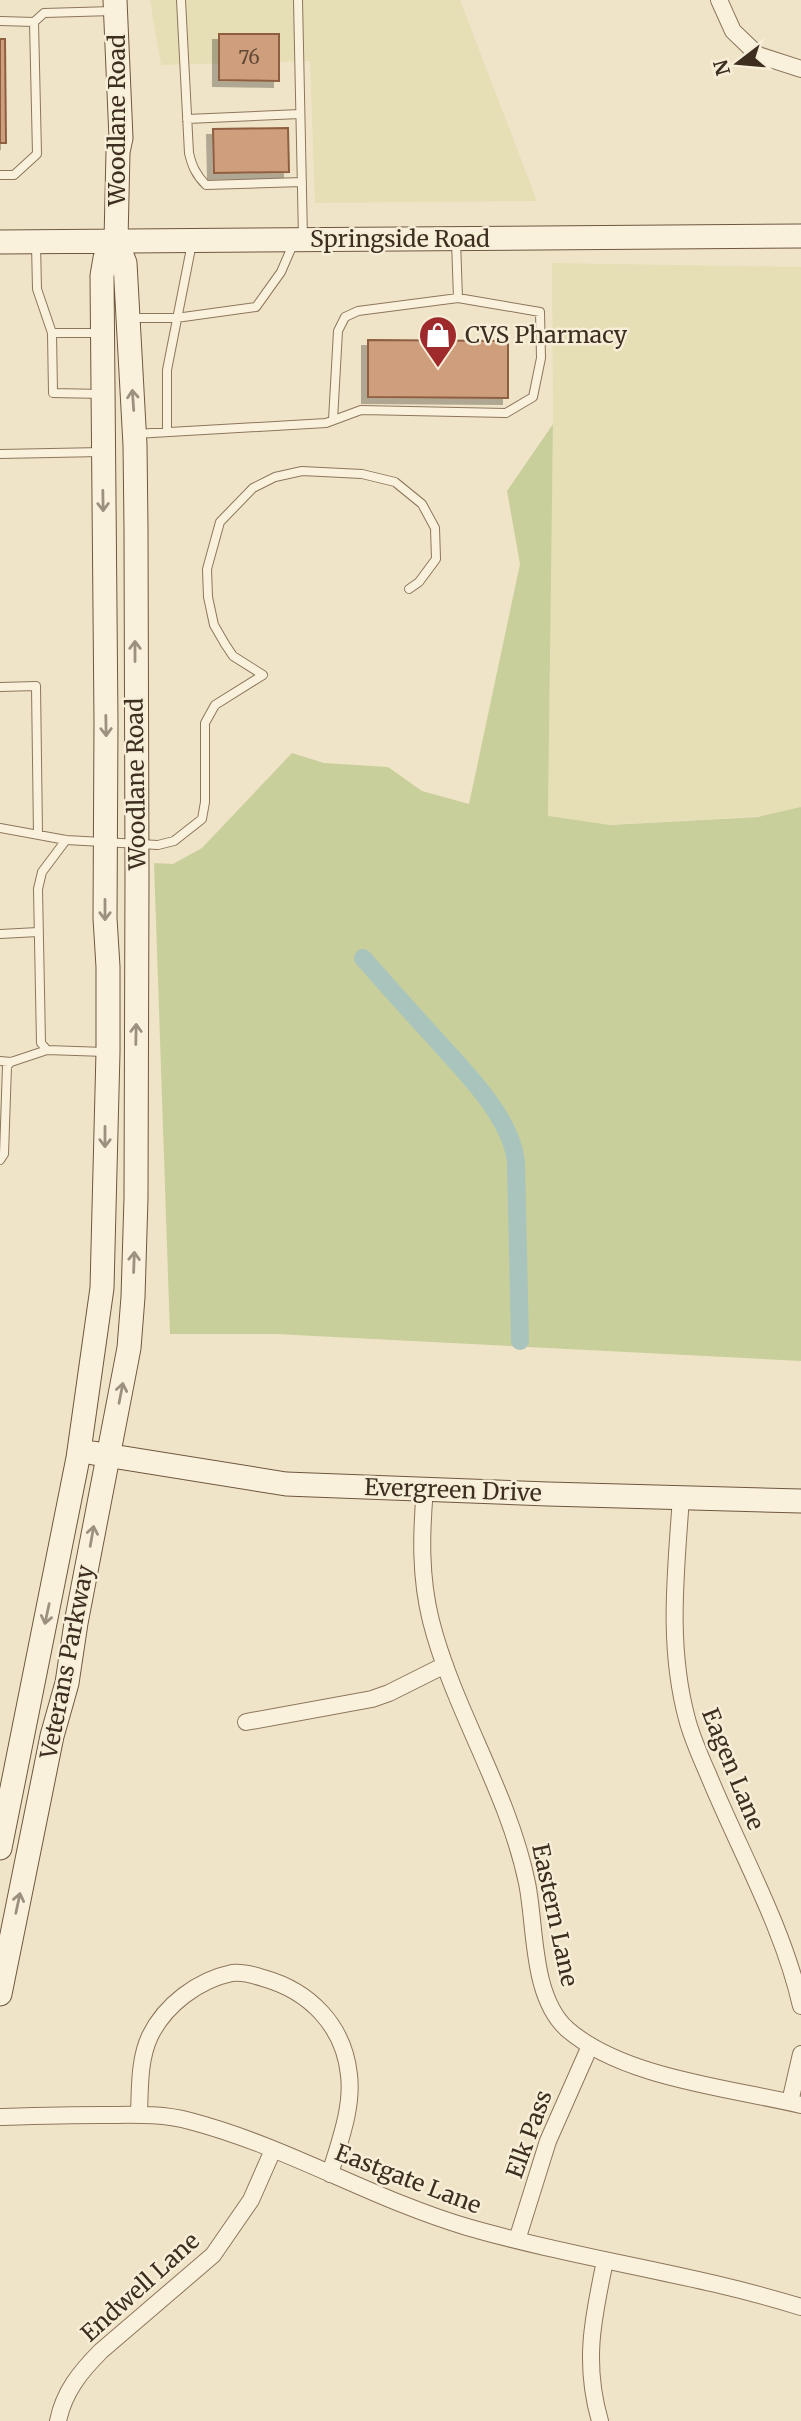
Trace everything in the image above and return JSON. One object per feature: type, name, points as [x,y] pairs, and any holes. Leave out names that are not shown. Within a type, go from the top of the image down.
[{"type":"main road","name":"Woodlane Road","points":[[116,6],[121,138],[118,152],[116,240],[125,263],[135,434],[136,1198],[130,1330]]},
{"type":"main road","name":"Springside Road","points":[[0,242],[801,236]]},
{"type":"main road","name":"Woodlane Road","points":[[97,1328],[105,1232],[108,1052],[102,276],[105,258],[116,240]]},
{"type":"main road","name":"Veterans Parkway","points":[[0,1848],[79,1451],[97,1328]]},
{"type":"main road","name":"Veterans Parkway","points":[[0,1994],[52,1736],[67,1683],[130,1330]]},
{"type":"main road","name":"Evergreen Drive","points":[[79,1451],[286,1484],[801,1501]]},
{"type":"street","points":[[719,0],[733,31],[758,55],[801,69]]},
{"type":"street","name":"Eastern Lane","points":[[425,1489],[421,1546],[430,1619],[445,1665],[511,1825],[527,1880],[542,1983],[564,2026],[590,2046],[623,2062],[796,2104]]},
{"type":"street","name":"Eagen Lane","points":[[681,1497],[674,1618],[676,1670],[681,1696],[696,1747],[781,1941],[801,2006]]},
{"type":"street","points":[[246,1722],[372,1699],[445,1665]]},
{"type":"street","points":[[139,2114],[142,2057],[160,2018],[174,2002],[191,1991],[234,1973],[275,1981],[312,2002],[338,2035],[345,2055],[350,2095],[330,2174]]},
{"type":"street","name":"Elk Pass","points":[[517,2240],[548,2140],[590,2046]]},
{"type":"street","points":[[796,2104],[801,2054]]},
{"type":"street","name":"Eastgate Lane","points":[[0,2117],[139,2114],[189,2121],[273,2150],[436,2217],[517,2240],[702,2281],[801,2307]]},
{"type":"street","name":"Endwell Lane","points":[[58,2421],[61,2406],[71,2385],[85,2367],[213,2255],[251,2200],[273,2150]]},
{"type":"street","points":[[600,2421],[591,2372],[592,2326],[605,2261]]},
{"type":"lane","points":[[181,0],[192,167],[206,185],[302,182]]},
{"type":"lane","points":[[127,318],[176,318],[256,307],[281,272],[299,240],[302,182],[298,0]]},
{"type":"lane","points":[[0,21],[34,22],[44,13],[116,6]]},
{"type":"lane","points":[[0,175],[14,175],[37,154],[34,22]]},
{"type":"lane","points":[[187,119],[300,114]]},
{"type":"lane","points":[[456,239],[458,298]]},
{"type":"lane","points":[[36,241],[37,289],[52,333],[52,393],[102,394]]},
{"type":"lane","points":[[167,430],[167,370],[193,241]]},
{"type":"lane","points":[[135,434],[167,430],[326,423],[361,410],[506,413],[533,397],[541,358],[540,312],[458,298],[358,311],[345,317],[338,331],[333,420]]},
{"type":"lane","points":[[52,333],[103,333]]},
{"type":"lane","points":[[0,454],[102,452]]},
{"type":"lane","points":[[0,828],[66,839],[158,845],[174,841],[202,819],[205,802],[205,723],[215,705],[263,675],[233,656],[214,625],[208,597],[207,569],[220,522],[253,488],[275,477],[302,471],[362,474],[395,482],[422,504],[435,528],[436,559],[419,582],[409,589]]},
{"type":"lane","points":[[0,687],[36,686],[38,834]]},
{"type":"lane","points":[[47,1051],[41,1043],[37,889],[42,872],[66,839]]},
{"type":"lane","points":[[0,934],[38,932]]},
{"type":"lane","points":[[0,1061],[11,1062],[47,1051],[108,1052]]},
{"type":"lane","points":[[0,1160],[4,1154],[7,1066],[11,1062]]},
{"type":"shaded area","points":[[150,0],[460,0],[537,201],[315,203],[310,61],[161,65]]},
{"type":"shaded area","points":[[552,263],[801,267],[801,814],[548,828],[553,424]]},
{"type":"green space","points":[[553,424],[548,816],[610,825],[758,817],[801,807],[801,1361],[275,1334],[170,1334],[154,863],[173,864],[202,848],[292,753],[324,763],[388,767],[422,791],[469,804],[520,564],[507,491]]},
{"type":"building","points":[[219,34],[279,34],[279,81],[219,80]]},
{"type":"building","points":[[0,39],[5,39],[6,143],[0,143]]},
{"type":"building","points":[[288,128],[289,172],[214,173],[213,129]]},
{"type":"building","name":"CVS Pharmacy","points":[[368,340],[508,341],[508,398],[368,397]]},
{"type":"waterway","points":[[363,958],[483,1093],[505,1127],[512,1144],[516,1162],[520,1341]]},
{"type":"place","name":"CVS Pharmacy","points":[[438,369]]}]
